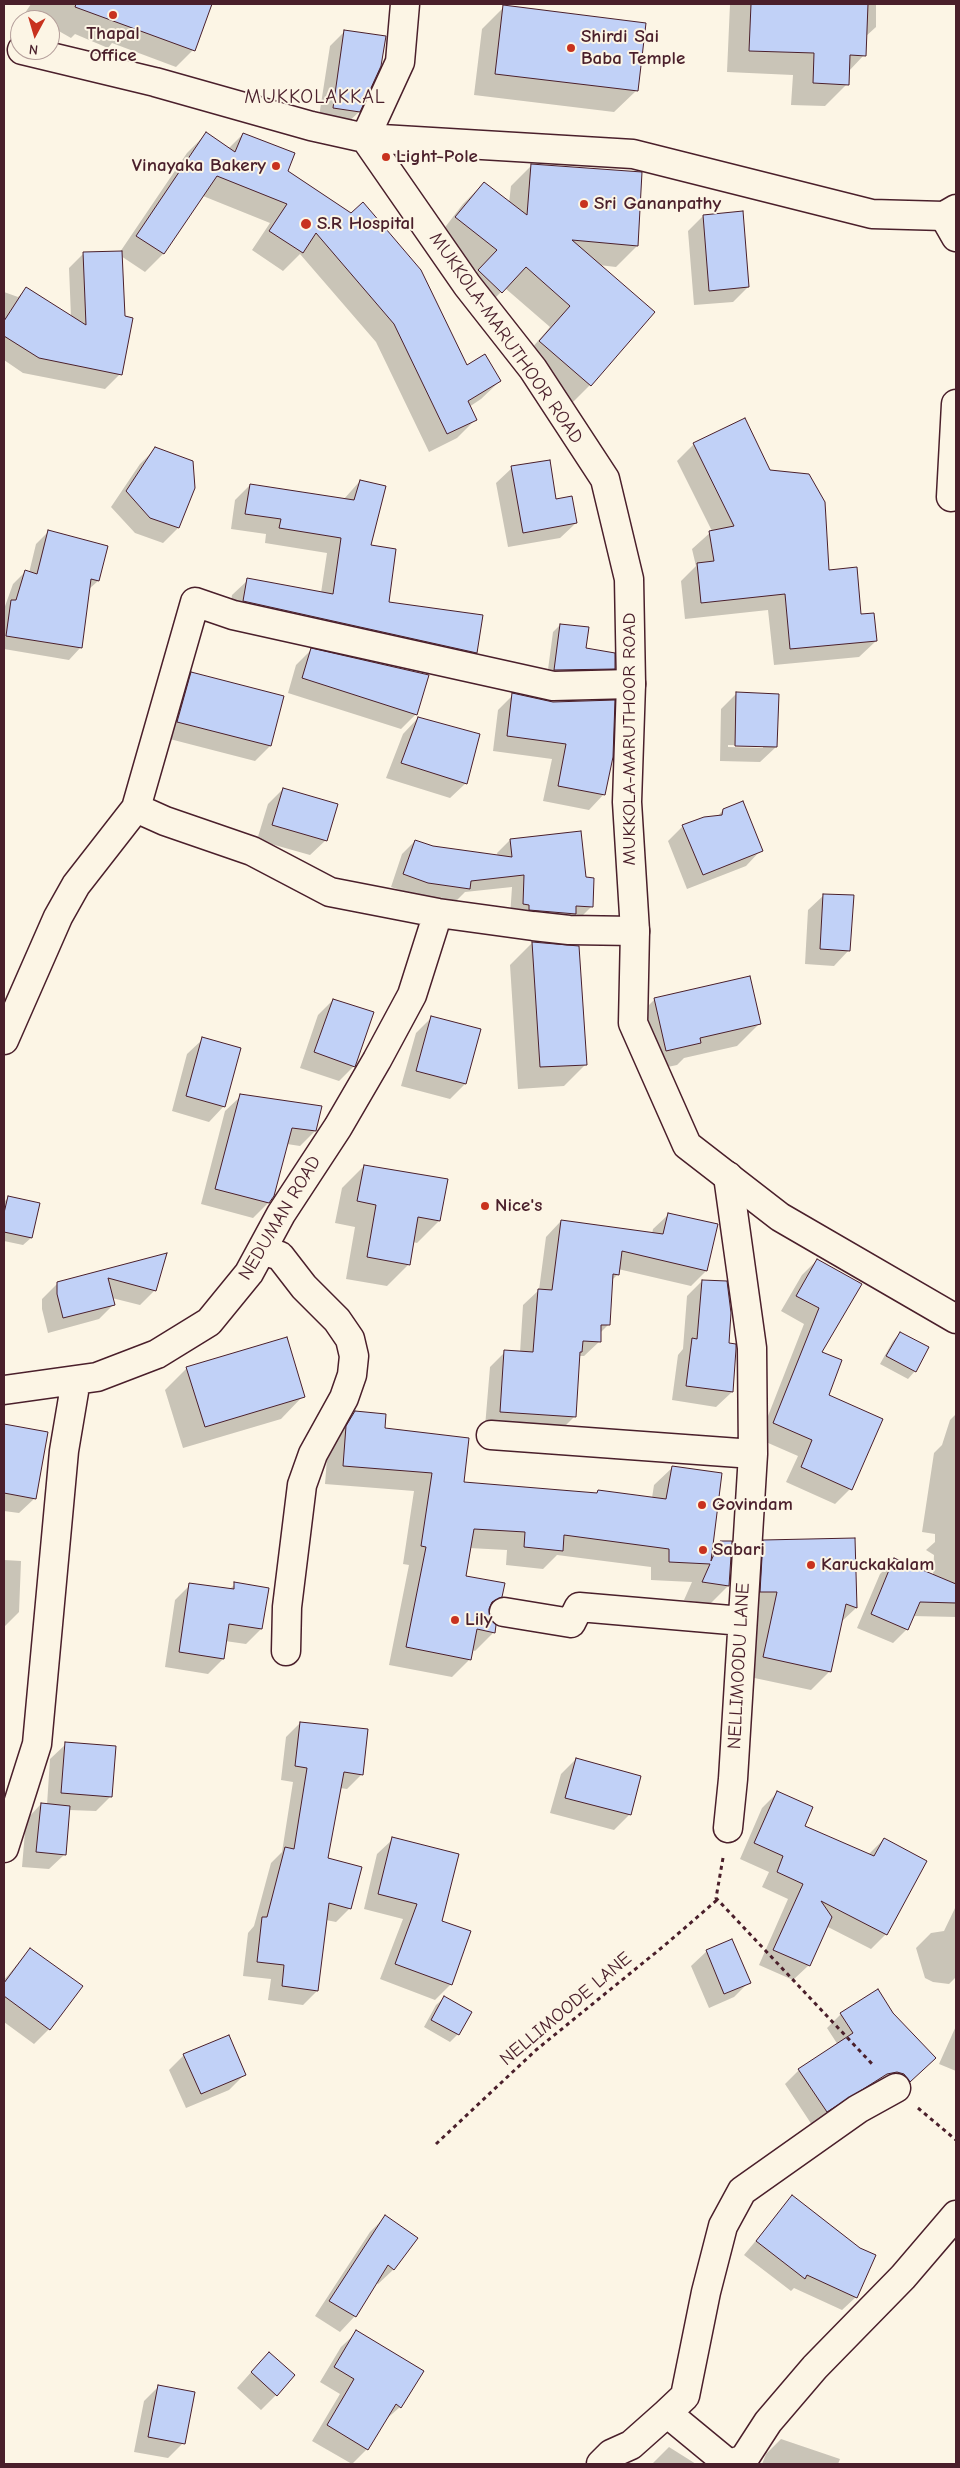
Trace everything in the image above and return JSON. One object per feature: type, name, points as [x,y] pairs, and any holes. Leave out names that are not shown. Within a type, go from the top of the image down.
[{"type":"street","points":[[365,138],[400,62],[404,4]]},
{"type":"street","points":[[60,59],[155,82],[311,126],[365,138],[633,154],[872,214],[952,221]]},
{"type":"street","name":"MUKKOLA-MARUTHOOR ROAD","points":[[365,138],[468,285],[533,369],[605,480],[629,579],[632,684],[627,802],[635,930],[633,1023],[687,1145],[780,1217],[956,1319]]},
{"type":"street","points":[[952,497],[956,404]]},
{"type":"street","points":[[4,1040],[58,917],[76,885],[136,808],[195,602],[233,615],[553,686],[632,684]]},
{"type":"street","points":[[136,808],[165,821],[252,851],[330,892],[438,913],[569,930],[635,930]]},
{"type":"street","name":"NEDUMAN ROAD","points":[[4,1390],[97,1376],[157,1354],[209,1322],[249,1273],[281,1214],[358,1093],[412,995],[438,913]]},
{"type":"street","name":"NELLIMOODU LANE","points":[[728,1176],[752,1348],[753,1454],[733,1779],[728,1828]]},
{"type":"street","points":[[262,1250],[280,1256],[304,1287],[337,1320],[350,1339],[354,1356],[352,1375],[344,1398],[313,1454],[302,1485],[287,1607],[286,1651]]},
{"type":"street","points":[[4,1848],[37,1744],[64,1451],[76,1380]]},
{"type":"street","points":[[491,1435],[753,1454]]},
{"type":"street","points":[[504,1612],[571,1623],[579,1607],[742,1621]]},
{"type":"street","points":[[601,2464],[611,2454],[631,2445],[685,2396],[706,2292],[723,2226],[742,2191],[858,2108],[896,2088]]},
{"type":"street","points":[[667,2413],[730,2464],[744,2459],[768,2422],[815,2367],[903,2276],[956,2216]]},
{"type":"path","points":[[728,1828],[717,1900],[896,2088],[956,2140]]},
{"type":"path","name":"NELLIMOODE LANE","points":[[436,2144],[536,2050],[717,1900]]},
{"type":"building","points":[[76,4],[212,4],[195,51],[75,7]]},
{"type":"building","points":[[751,4],[868,4],[866,56],[850,55],[849,85],[813,83],[814,53],[749,51]]},
{"type":"building","name":"Shirdi Sai Baba Temple","points":[[503,5],[646,23],[638,91],[495,74]]},
{"type":"building","points":[[344,30],[386,36],[381,66],[360,112],[333,108]]},
{"type":"building","points":[[206,132],[235,152],[243,133],[295,153],[288,171],[351,213],[363,202],[421,270],[467,365],[485,354],[501,381],[468,401],[477,420],[447,434],[394,324],[316,233],[303,253],[269,231],[287,204],[217,176],[164,254],[136,236]]},
{"type":"building","points":[[531,164],[642,172],[638,246],[572,240],[655,312],[591,386],[539,341],[570,306],[526,267],[502,293],[478,270],[497,250],[455,217],[484,182],[527,215]]},
{"type":"building","points":[[743,211],[749,287],[709,291],[703,215]]},
{"type":"building","points":[[122,251],[125,316],[133,318],[122,375],[39,358],[4,336],[4,321],[26,287],[86,325],[83,252]]},
{"type":"building","points":[[745,418],[770,470],[809,474],[825,502],[829,570],[857,567],[861,614],[874,613],[877,641],[790,649],[785,594],[701,603],[697,563],[714,561],[709,531],[734,526],[693,443]]},
{"type":"building","points":[[155,447],[193,461],[195,488],[179,528],[150,518],[126,491]]},
{"type":"building","points":[[550,460],[556,499],[572,496],[577,523],[523,533],[511,466]]},
{"type":"building","points":[[360,480],[386,486],[371,545],[396,549],[389,602],[483,615],[477,653],[243,601],[247,578],[333,594],[341,538],[279,528],[281,519],[245,514],[250,484],[354,500]]},
{"type":"building","points":[[48,530],[108,546],[99,581],[91,579],[82,648],[6,636],[11,600],[16,600],[25,570],[37,574]]},
{"type":"building","points":[[560,624],[589,627],[586,648],[615,653],[615,669],[554,670]]},
{"type":"building","points":[[311,648],[429,675],[417,715],[302,678]]},
{"type":"building","points":[[191,672],[284,696],[271,746],[177,722]]},
{"type":"building","points":[[736,692],[779,694],[777,747],[735,746]]},
{"type":"building","points":[[512,693],[553,702],[615,700],[613,757],[605,795],[558,786],[566,744],[507,736]]},
{"type":"building","points":[[418,717],[480,734],[467,784],[401,763]]},
{"type":"building","points":[[283,788],[338,804],[327,841],[272,825]]},
{"type":"building","points":[[743,801],[763,851],[703,875],[682,825],[704,817],[722,815],[723,809]]},
{"type":"building","points":[[581,831],[586,877],[594,878],[593,907],[576,906],[576,914],[529,910],[529,905],[523,904],[524,875],[471,881],[470,889],[428,883],[403,874],[415,840],[433,846],[512,857],[510,839]]},
{"type":"building","points":[[823,894],[854,895],[850,951],[820,949]]},
{"type":"building","points":[[532,942],[579,946],[587,1065],[540,1067]]},
{"type":"building","points":[[750,976],[761,1024],[700,1038],[701,1043],[666,1051],[654,998]]},
{"type":"building","points":[[333,999],[374,1012],[355,1067],[314,1052]]},
{"type":"building","points":[[431,1016],[481,1029],[466,1084],[416,1071]]},
{"type":"building","points":[[202,1037],[241,1048],[225,1107],[186,1096]]},
{"type":"building","points":[[240,1094],[322,1106],[316,1131],[292,1128],[274,1196],[269,1203],[215,1189]]},
{"type":"building","points":[[364,1165],[448,1179],[440,1221],[418,1217],[410,1265],[367,1257],[376,1205],[357,1201]]},
{"type":"building","points":[[8,1196],[40,1203],[32,1238],[4,1232],[4,1213]]},
{"type":"building","points":[[668,1213],[718,1224],[707,1271],[622,1251],[619,1275],[613,1274],[610,1325],[601,1325],[601,1342],[583,1341],[582,1352],[580,1352],[576,1417],[500,1412],[504,1350],[533,1352],[538,1289],[552,1290],[561,1220],[663,1234]]},
{"type":"building","points":[[167,1253],[156,1291],[108,1278],[115,1305],[63,1318],[57,1294],[57,1282]]},
{"type":"building","points":[[817,1259],[862,1284],[822,1352],[842,1360],[829,1395],[883,1419],[852,1490],[801,1467],[812,1440],[773,1423],[819,1308],[796,1296]]},
{"type":"building","points":[[702,1280],[727,1281],[731,1313],[729,1343],[736,1344],[733,1392],[686,1386],[692,1338],[697,1339]]},
{"type":"building","points":[[900,1332],[929,1347],[916,1372],[886,1356]]},
{"type":"building","points":[[287,1337],[305,1397],[205,1427],[186,1367]]},
{"type":"building","points":[[355,1411],[386,1414],[385,1428],[469,1438],[464,1482],[597,1493],[598,1490],[666,1499],[672,1466],[722,1473],[711,1561],[720,1541],[732,1541],[729,1586],[702,1582],[710,1564],[669,1562],[669,1549],[564,1535],[563,1551],[524,1547],[525,1532],[474,1529],[466,1576],[505,1583],[502,1597],[492,1602],[489,1609],[490,1618],[496,1625],[495,1633],[477,1629],[471,1660],[406,1647],[426,1547],[421,1546],[432,1473],[343,1466],[346,1426]]},
{"type":"building","points":[[4,1424],[48,1432],[36,1499],[4,1493]]},
{"type":"building","points":[[855,1538],[857,1608],[846,1604],[831,1672],[763,1657],[777,1592],[760,1592],[763,1540]]},
{"type":"building","points":[[894,1558],[956,1584],[956,1603],[920,1602],[908,1630],[871,1614]]},
{"type":"building","points":[[234,1582],[269,1588],[262,1629],[229,1624],[224,1659],[179,1652],[189,1583],[234,1589]]},
{"type":"building","points":[[300,1722],[368,1729],[363,1775],[344,1772],[328,1858],[362,1867],[351,1909],[329,1903],[318,1991],[282,1986],[284,1965],[257,1962],[262,1917],[267,1917],[285,1847],[294,1849],[307,1768],[295,1766]]},
{"type":"building","points":[[65,1742],[116,1746],[112,1797],[61,1793]]},
{"type":"building","points":[[576,1758],[641,1776],[631,1815],[565,1798]]},
{"type":"building","points":[[777,1791],[813,1807],[805,1826],[874,1856],[884,1838],[927,1861],[887,1935],[821,1901],[832,1917],[810,1966],[773,1950],[803,1884],[777,1872],[783,1856],[754,1843]]},
{"type":"building","points":[[41,1803],[70,1806],[66,1855],[36,1852]]},
{"type":"building","points":[[392,1837],[459,1854],[442,1921],[471,1931],[452,1985],[395,1964],[417,1904],[378,1894]]},
{"type":"building","points":[[732,1939],[751,1983],[724,1994],[706,1950]]},
{"type":"building","points":[[30,1948],[83,1986],[50,2030],[4,1996],[4,1983]]},
{"type":"building","points":[[878,1989],[893,2013],[936,2058],[910,2082],[904,2074],[897,2072],[887,2074],[827,2112],[798,2069],[853,2033],[840,2013]]},
{"type":"building","points":[[444,1996],[472,2012],[459,2035],[431,2020]]},
{"type":"building","points":[[229,2035],[246,2075],[201,2094],[183,2054]]},
{"type":"building","points":[[792,2195],[860,2248],[876,2255],[857,2298],[807,2275],[805,2279],[756,2241]]},
{"type":"building","points":[[385,2215],[418,2238],[394,2270],[388,2265],[356,2317],[329,2301]]},
{"type":"building","points":[[356,2330],[424,2371],[401,2408],[396,2404],[368,2450],[327,2425],[354,2379],[334,2367]]},
{"type":"building","points":[[269,2352],[295,2375],[277,2396],[251,2372]]},
{"type":"building","points":[[158,2385],[195,2392],[185,2444],[148,2437]]},
{"type":"place","name":"Thapal Office","points":[[113,15]]},
{"type":"place","name":"Shirdi Sai Baba Temple","points":[[571,48]]},
{"type":"place","name":"Light Pole","points":[[386,157]]},
{"type":"place","name":"Vinayaka Bakery","points":[[276,166]]},
{"type":"place","name":"Sri Gananpathy","points":[[584,204]]},
{"type":"place","name":"S.R Hospital","points":[[306,224]]},
{"type":"place","name":"Nice's","points":[[485,1206]]},
{"type":"place","name":"Govindam","points":[[702,1505]]},
{"type":"place","name":"Sabari","points":[[703,1550]]},
{"type":"place","name":"Karuckakalam","points":[[811,1565]]},
{"type":"place","name":"Lily","points":[[455,1620]]},
{"type":"district","name":"MUKKOLAKKAL","points":[[315,97]]}]
